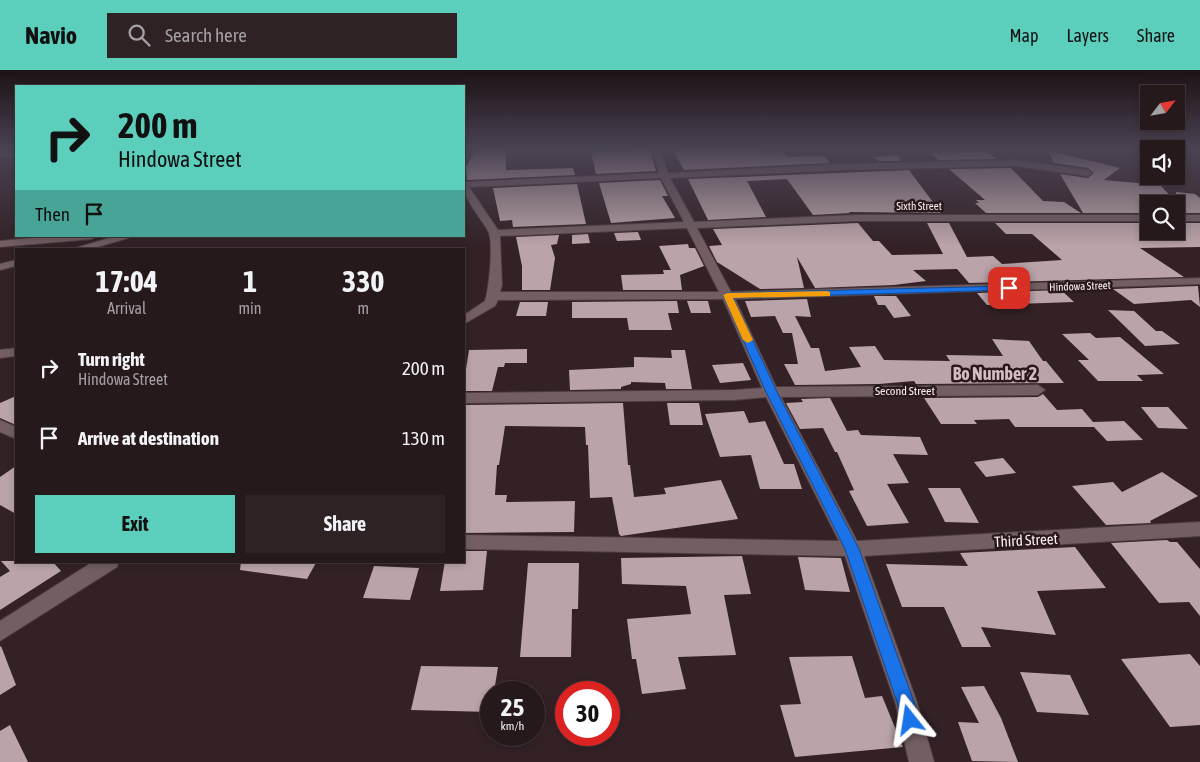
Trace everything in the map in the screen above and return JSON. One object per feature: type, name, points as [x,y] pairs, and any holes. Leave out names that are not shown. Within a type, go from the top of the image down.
[{"type":"street","points":[[465,186],[531,182]]},
{"type":"street","points":[[668,182],[771,392],[852,549],[906,702],[919,757],[922,762]]},
{"type":"street","points":[[465,188],[495,233],[496,285],[491,304],[465,319]]},
{"type":"street","name":"Sixth Street","points":[[495,233],[856,218],[1140,218]]},
{"type":"street","points":[[1185,218],[1200,218]]},
{"type":"street","points":[[0,244],[80,237]]},
{"type":"street","points":[[81,248],[126,237]]},
{"type":"street","points":[[0,267],[15,263]]},
{"type":"street","name":"Hindowa Street","points":[[493,296],[724,295],[951,291],[1200,281]]},
{"type":"street","points":[[0,354],[15,352]]},
{"type":"street","name":"Second Street","points":[[465,398],[734,395],[771,392],[1038,390]]},
{"type":"street","points":[[0,424],[15,433]]},
{"type":"street","name":"Third Street","points":[[465,542],[852,549],[1200,529]]},
{"type":"street","points":[[0,632],[107,563]]},
{"type":"building","points":[[661,182],[668,196],[662,196],[675,218],[611,223],[599,183]]},
{"type":"building","points":[[690,182],[748,182],[766,217],[708,220]]},
{"type":"building","points":[[789,182],[918,182],[941,213],[849,212],[813,215]]},
{"type":"building","points":[[964,182],[1025,182],[1043,201],[1064,202],[1081,213],[986,213],[975,203],[979,203],[976,200],[985,200]]},
{"type":"building","points":[[1065,182],[1130,182],[1140,183],[1140,185],[1160,185],[1169,195],[1140,195],[1140,213],[1083,213]]},
{"type":"building","points":[[577,184],[586,224],[513,227],[512,220],[500,221],[493,188]]},
{"type":"building","points":[[1176,192],[1195,194],[1200,198],[1200,213],[1185,213],[1185,195],[1176,195]]},
{"type":"building","points":[[858,223],[873,241],[879,241],[892,255],[943,254],[927,223],[949,223],[967,257],[993,256],[1002,264],[1062,260],[1032,234],[1006,234],[995,223],[1140,223],[1140,240],[1185,240],[1185,223],[1200,223],[1200,247],[1140,248],[1184,277],[969,283],[957,269],[913,270],[926,281],[894,285],[815,288],[797,257],[804,288],[760,289],[717,262],[709,246],[722,245],[713,229]]},
{"type":"building","points":[[638,232],[641,240],[617,241],[614,233]]},
{"type":"building","points":[[588,234],[590,243],[572,244],[572,235]]},
{"type":"building","points":[[559,235],[557,244],[551,245],[555,258],[550,290],[522,290],[522,266],[516,237]]},
{"type":"building","points":[[688,244],[689,248],[695,248],[704,266],[680,275],[682,290],[623,290],[621,275],[664,274],[663,270],[671,270],[659,246]]},
{"type":"building","points":[[1198,286],[1200,307],[1191,300],[1134,304],[1113,289]]},
{"type":"building","points":[[1061,290],[1074,302],[987,305],[977,293]]},
{"type":"building","points":[[874,296],[896,296],[911,316],[894,318],[885,305],[878,305]]},
{"type":"building","points":[[807,299],[811,317],[795,316],[811,348],[819,348],[825,371],[861,367],[849,347],[875,346],[884,360],[950,361],[946,355],[1003,356],[992,339],[1029,341],[1043,361],[1046,361],[1064,383],[916,384],[914,381],[879,384],[795,385],[784,364],[798,364],[792,333],[783,333],[775,316],[751,317],[745,301]]},
{"type":"building","points":[[677,301],[679,313],[668,313],[672,330],[629,330],[627,318],[572,318],[572,302]]},
{"type":"building","points":[[687,301],[708,301],[711,313],[691,313]]},
{"type":"building","points":[[520,302],[548,302],[546,316],[516,316]]},
{"type":"building","points":[[1108,310],[1134,311],[1156,331],[1162,331],[1180,344],[1145,346]]},
{"type":"building","points":[[1090,333],[1096,338],[1120,337],[1164,374],[1137,375],[1143,381],[1098,381],[1078,360],[1089,360],[1062,334]]},
{"type":"building","points":[[527,349],[527,363],[505,363],[504,367],[498,367],[492,391],[465,391],[465,369],[469,350]]},
{"type":"building","points":[[671,350],[685,350],[692,389],[666,389],[665,383],[631,382],[631,384],[621,387],[621,389],[570,390],[569,370],[634,367],[634,357],[672,358]]},
{"type":"building","points":[[743,363],[751,380],[720,383],[712,365]]},
{"type":"building","points":[[1043,394],[1057,410],[1082,409],[1093,422],[1124,421],[1143,440],[1107,441],[1094,427],[1015,427],[1009,419],[974,420],[977,424],[941,424],[924,398],[1038,397]]},
{"type":"building","points":[[15,396],[15,425],[0,418],[0,403]]},
{"type":"building","points":[[830,398],[847,431],[858,430],[861,435],[920,437],[928,455],[893,454],[909,483],[887,484],[909,523],[867,526],[849,491],[854,490],[837,452],[835,452],[823,428],[800,429],[786,403],[803,402],[801,399]]},
{"type":"building","points":[[623,403],[628,465],[630,465],[634,497],[666,494],[664,488],[721,480],[738,519],[621,536],[612,497],[590,498],[588,445],[586,445],[585,427],[505,426],[499,465],[497,465],[495,495],[507,495],[506,502],[575,501],[574,532],[465,533],[465,405]]},
{"type":"building","points":[[667,403],[699,403],[703,425],[670,425]]},
{"type":"building","points":[[1141,407],[1168,407],[1188,429],[1158,428]]},
{"type":"building","points":[[744,411],[749,423],[765,421],[784,464],[794,464],[802,489],[760,489],[751,455],[720,457],[705,414]]},
{"type":"building","points":[[1003,458],[1016,473],[986,477],[974,462]]},
{"type":"building","points":[[15,467],[15,513],[0,505],[0,477]]},
{"type":"building","points":[[1162,472],[1198,496],[1150,521],[1151,523],[1106,525],[1072,486],[1113,482],[1122,492]]},
{"type":"building","points":[[928,488],[960,488],[979,523],[945,522]]},
{"type":"building","points":[[1167,540],[1177,542],[1200,569],[1200,616],[1189,602],[1159,603],[1111,543]]},
{"type":"building","points":[[1075,547],[1106,588],[1037,591],[1056,635],[981,627],[991,647],[962,647],[944,607],[902,607],[886,564],[968,566],[960,553]]},
{"type":"building","points":[[465,551],[487,551],[483,590],[440,591],[445,563],[465,563]]},
{"type":"building","points":[[742,556],[751,594],[724,595],[736,655],[678,657],[686,689],[642,694],[636,659],[632,659],[627,619],[691,614],[686,586],[622,584],[621,558]]},
{"type":"building","points":[[798,557],[841,558],[850,592],[805,590]]},
{"type":"building","points":[[1,561],[54,563],[61,571],[0,610],[0,577],[10,571]]},
{"type":"building","points":[[241,563],[316,563],[307,579],[240,570]]},
{"type":"building","points":[[528,563],[579,563],[578,609],[572,609],[571,657],[520,657]]},
{"type":"building","points":[[374,566],[419,568],[410,600],[363,598]]},
{"type":"building","points":[[0,647],[16,685],[0,695]]},
{"type":"building","points":[[1190,654],[1200,666],[1200,725],[1170,727],[1121,659]]},
{"type":"building","points":[[852,656],[865,698],[882,696],[903,747],[795,757],[780,705],[801,704],[789,657]]},
{"type":"building","points":[[421,666],[498,667],[496,681],[480,681],[480,712],[411,710]]},
{"type":"building","points":[[1020,672],[1070,675],[1089,715],[1037,712]]},
{"type":"building","points":[[984,686],[1001,718],[1018,762],[972,761],[958,722],[979,723],[961,687]]},
{"type":"building","points":[[10,725],[28,762],[0,762],[0,731]]},
{"type":"slow traffic","points":[[748,340],[727,295],[827,294]]},
{"type":"district","name":"Bo Number 2","points":[[995,373]]},
{"type":"route","points":[[910,720],[906,702],[852,549],[771,392],[727,295],[951,291],[1009,288]]}]
